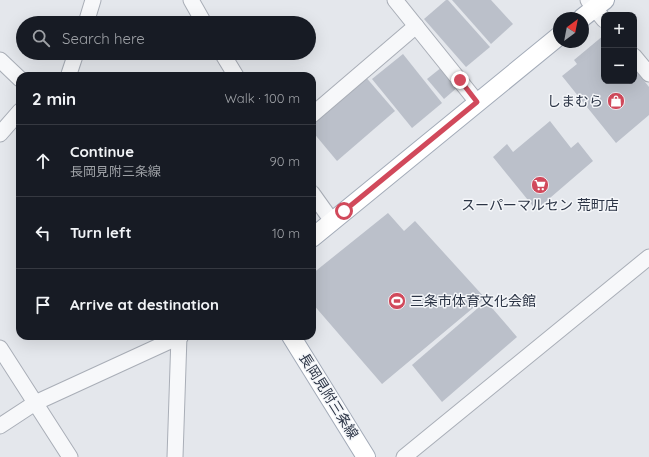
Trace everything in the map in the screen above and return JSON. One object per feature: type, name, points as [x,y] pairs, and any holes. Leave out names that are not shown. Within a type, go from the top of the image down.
[{"type":"main road","points":[[316,235],[553,41]]},
{"type":"main road","name":"長岡見附三条線","points":[[293,340],[366,457]]},
{"type":"street","points":[[88,16],[93,0]]},
{"type":"street","points":[[191,0],[200,16]]},
{"type":"street","points":[[395,0],[477,102]]},
{"type":"street","points":[[316,112],[416,26]]},
{"type":"street","points":[[0,60],[16,74]]},
{"type":"street","points":[[68,72],[73,60]]},
{"type":"street","points":[[226,60],[234,72]]},
{"type":"street","points":[[637,60],[649,74]]},
{"type":"street","points":[[0,134],[16,116]]},
{"type":"street","points":[[316,199],[332,221]]},
{"type":"street","points":[[404,457],[649,257]]},
{"type":"street","points":[[0,426],[35,402],[173,340]]},
{"type":"street","points":[[175,457],[180,340]]},
{"type":"street","points":[[0,348],[70,457]]},
{"type":"building","points":[[446,0],[448,0],[490,47],[466,67],[424,19]]},
{"type":"building","points":[[452,0],[491,0],[513,24],[491,44]]},
{"type":"building","name":"しまむら","points":[[601,38],[601,84],[637,84],[637,72],[649,87],[649,115],[616,143],[562,76],[577,64],[574,60]]},
{"type":"building","points":[[403,54],[442,103],[412,128],[372,79]]},
{"type":"building","points":[[442,67],[459,86],[444,99],[427,79]]},
{"type":"building","points":[[364,75],[395,111],[337,161],[316,136],[316,116]]},
{"type":"building","name":"スーパーマルセン 荒町店","points":[[550,121],[571,148],[578,142],[593,161],[536,210],[493,157],[507,144],[513,152]]},
{"type":"building","name":"三条市体育文化会館","points":[[388,213],[404,231],[415,221],[485,298],[382,384],[316,308],[316,271]]},
{"type":"building","points":[[486,301],[517,337],[442,402],[412,365]]},
{"type":"place","name":"しまむら","points":[[616,101]]},
{"type":"place","name":"スーパーマルセン 荒町店","points":[[540,185]]},
{"type":"place","name":"三条市体育文化会館","points":[[397,301]]},
{"type":"route","points":[[344,211],[477,102],[460,80]]}]
